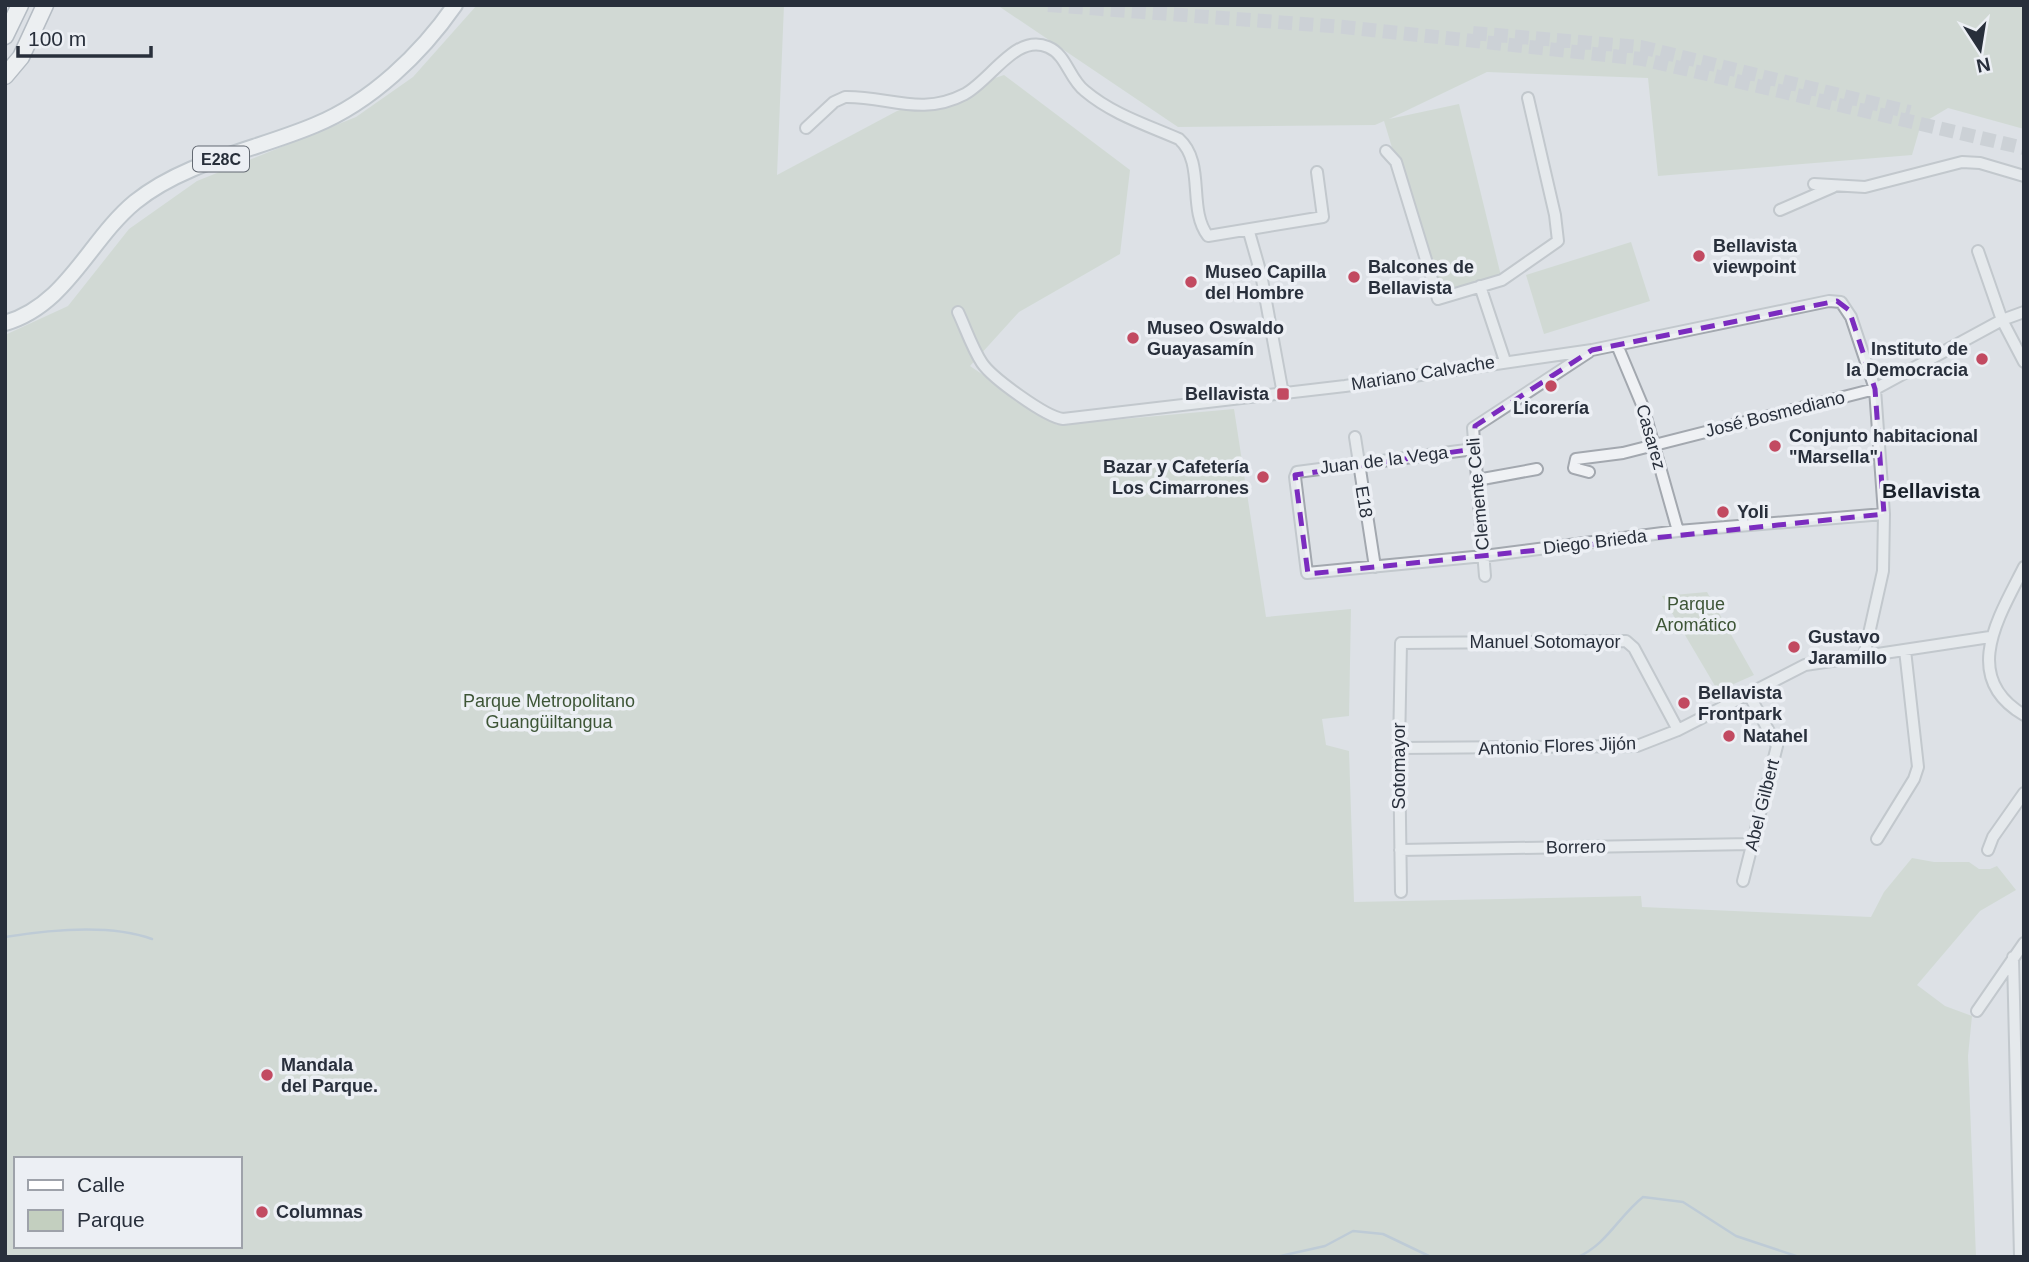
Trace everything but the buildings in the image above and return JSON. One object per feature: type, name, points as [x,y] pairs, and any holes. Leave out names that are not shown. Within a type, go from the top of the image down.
[{"type":"highway","points":[[5,36],[20,5]]},
{"type":"highway","points":[[5,76],[21,57],[45,5]]},
{"type":"main road","name":"E28C","points":[[5,323],[17,320],[53,298],[112,225],[136,201],[201,166],[316,125],[339,113],[389,78],[454,8]]},
{"type":"street","points":[[806,128],[834,102],[845,97],[918,106],[964,94],[992,75],[1013,50],[1034,44],[1047,46],[1060,54],[1081,88],[1104,106],[1179,139],[1191,155],[1204,232],[1213,237],[1323,217],[1317,172]]},
{"type":"street","points":[[1386,151],[1396,163],[1438,299],[1502,280],[1558,242],[1556,215],[1528,98]]},
{"type":"street","points":[[1814,184],[1865,187],[1962,162],[1980,163],[2024,176]]},
{"type":"street","points":[[1780,210],[1836,186]]},
{"type":"street","points":[[1249,232],[1261,274],[1283,394]]},
{"type":"street","points":[[1978,251],[2002,320],[2024,362]]},
{"type":"street","points":[[1480,286],[1505,361]]},
{"type":"street","name":"Mariano Calvache","points":[[958,312],[983,365],[1052,418],[1283,394],[1592,350],[1837,301],[1849,310],[1875,389],[1884,514],[1883,571],[1864,656]]},
{"type":"street","name":"José Bosmediano","points":[[1589,472],[1577,471],[1574,464],[1576,459],[1623,453],[1875,389],[2002,320],[2024,312]]},
{"type":"street","name":"Casarez","points":[[1616,345],[1636,388],[1678,531]]},
{"type":"street","name":"Clemente Celi","points":[[1485,576],[1474,427],[1592,350]]},
{"type":"street","name":"E18","points":[[1355,437],[1375,567]]},
{"type":"street","name":"Juan de la Vega","points":[[1307,573],[1296,473],[1358,462],[1474,449]]},
{"type":"street","points":[[1477,480],[1537,469]]},
{"type":"street","name":"Diego Brieda","points":[[1307,573],[1484,556],[1678,531],[1884,514]]},
{"type":"street","points":[[2024,567],[1990,637],[1992,681],[2008,703],[2024,715]]},
{"type":"street","name":"Antonio Flores Jijón","points":[[1399,748],[1630,747],[1678,730],[1804,665],[1990,637]]},
{"type":"street","name":"Manuel Sotomayor","points":[[1403,642],[1626,641],[1634,648],[1678,730]]},
{"type":"street","name":"Sotomayor","points":[[1401,892],[1399,647],[1403,642]]},
{"type":"street","points":[[1877,839],[1918,768],[1905,650]]},
{"type":"street","name":"Abel Gilbert","points":[[1743,881],[1777,746],[1748,693]]},
{"type":"street","points":[[1988,850],[1993,837],[2024,793]]},
{"type":"street","name":"Borrero","points":[[1400,850],[1751,844]]},
{"type":"street","points":[[1977,1011],[2024,943]]},
{"type":"street","points":[[2013,957],[2020,1257]]},
{"type":"highlighted area","points":[[1837,301],[1849,310],[1875,389],[1884,514],[1308,574],[1295,475],[1474,449],[1475,426],[1592,350]]},
{"type":"green space","name":"Parque Metropolitano Guangüiltangua","points":[[477,5],[784,5],[777,175],[897,111],[1004,75],[1130,170],[1120,254],[1019,312],[970,366],[1057,425],[1234,409],[1266,617],[1351,609],[1349,716],[1322,719],[1326,745],[1349,751],[1354,902],[1641,896],[1642,907],[1871,917],[1884,892],[1912,858],[1934,862],[1969,862],[1979,869],[1997,866],[2016,890],[1980,911],[1917,985],[1945,1006],[1972,1016],[1968,1056],[1976,1257],[5,1257],[5,335],[68,306],[129,229],[197,181],[356,117],[413,77]]},
{"type":"green space","points":[[997,5],[2024,5],[2024,129],[1948,108],[1921,124],[1912,155],[1658,176],[1648,78],[1487,72],[1389,119],[1459,104],[1502,280],[1437,297],[1384,121],[1375,125],[1178,127]]},
{"type":"green space","points":[[1631,242],[1650,301],[1544,334],[1526,275]]},
{"type":"green space","name":"Parque Aromático","points":[[1707,592],[1754,675],[1718,691],[1662,596]]},
{"type":"waterway","points":[[5,937],[40,932],[99,930],[136,934],[152,939]]},
{"type":"waterway","points":[[1578,1257],[1597,1245],[1643,1197],[1683,1202],[1736,1236],[1799,1257]]},
{"type":"waterway","points":[[1276,1257],[1325,1246],[1353,1231],[1383,1234],[1431,1257]]},
{"type":"tunnel","points":[[1048,5],[1344,27],[1642,59],[2024,148]]},
{"type":"tunnel","points":[[1473,33],[1641,47],[1910,112]]},
{"type":"place","name":"Bellavista viewpoint","points":[[1699,256]]},
{"type":"place","name":"Balcones de Bellavista","points":[[1354,277]]},
{"type":"place","name":"Museo Capilla del Hombre","points":[[1191,282]]},
{"type":"place","name":"Museo Oswaldo Guayasamín","points":[[1133,338]]},
{"type":"place","name":"Instituto de la Democracia","points":[[1982,359]]},
{"type":"place","name":"Licorería","points":[[1551,386]]},
{"type":"place","name":"Bellavista","points":[[1283,394]]},
{"type":"place","name":"Conjunto habitacional \"Marsella\"","points":[[1775,446]]},
{"type":"place","name":"Bazar y Cafetería Los Cimarrones","points":[[1263,477]]},
{"type":"place","name":"Yoli","points":[[1723,512]]},
{"type":"place","name":"Gustavo Jaramillo","points":[[1794,647]]},
{"type":"place","name":"Bellavista Frontpark","points":[[1684,703]]},
{"type":"place","name":"Natahel","points":[[1729,736]]},
{"type":"place","name":"Mandala del Parque.","points":[[267,1075]]},
{"type":"place","name":"Columnas","points":[[262,1212]]},
{"type":"district","name":"Bellavista","points":[[1931,491]]}]
